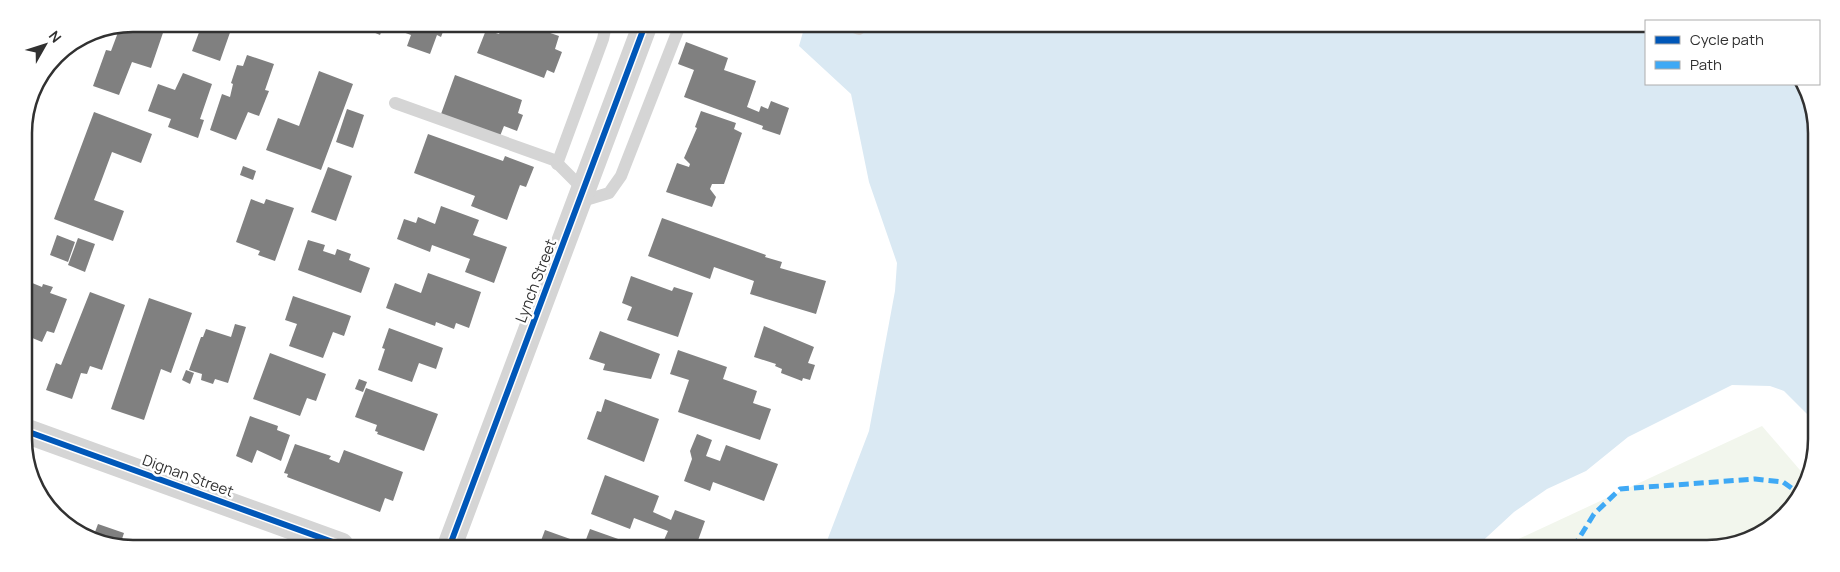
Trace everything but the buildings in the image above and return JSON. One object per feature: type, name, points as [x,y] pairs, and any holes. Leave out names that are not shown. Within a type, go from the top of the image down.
[{"type":"street","name":"Lynch Street","points":[[452,540],[642,33]]},
{"type":"street","name":"Dignan Street","points":[[32,433],[298,538]]},
{"type":"lane","points":[[557,164],[604,33]]},
{"type":"lane","points":[[395,104],[554,160],[581,196],[609,193],[621,176],[677,33]]},
{"type":"shaded area","points":[[1645,32],[1645,85],[1794,85],[1806,114],[1808,134],[1808,415],[1784,391],[1770,386],[1732,385],[1628,437],[1586,471],[1547,489],[1514,512],[1485,539],[827,540],[869,431],[895,291],[897,263],[869,182],[851,94],[799,46],[803,33]]},
{"type":"shaded area","points":[[1762,426],[1802,472],[1790,494],[1773,514],[1751,529],[1732,536],[1719,539],[1518,539]]},
{"type":"marked path","points":[[1579,539],[1594,514],[1620,489],[1755,479],[1783,482],[1793,489]]},
{"type":"cycle path","points":[[452,540],[642,33]]},
{"type":"cycle path","points":[[32,433],[327,540]]}]
